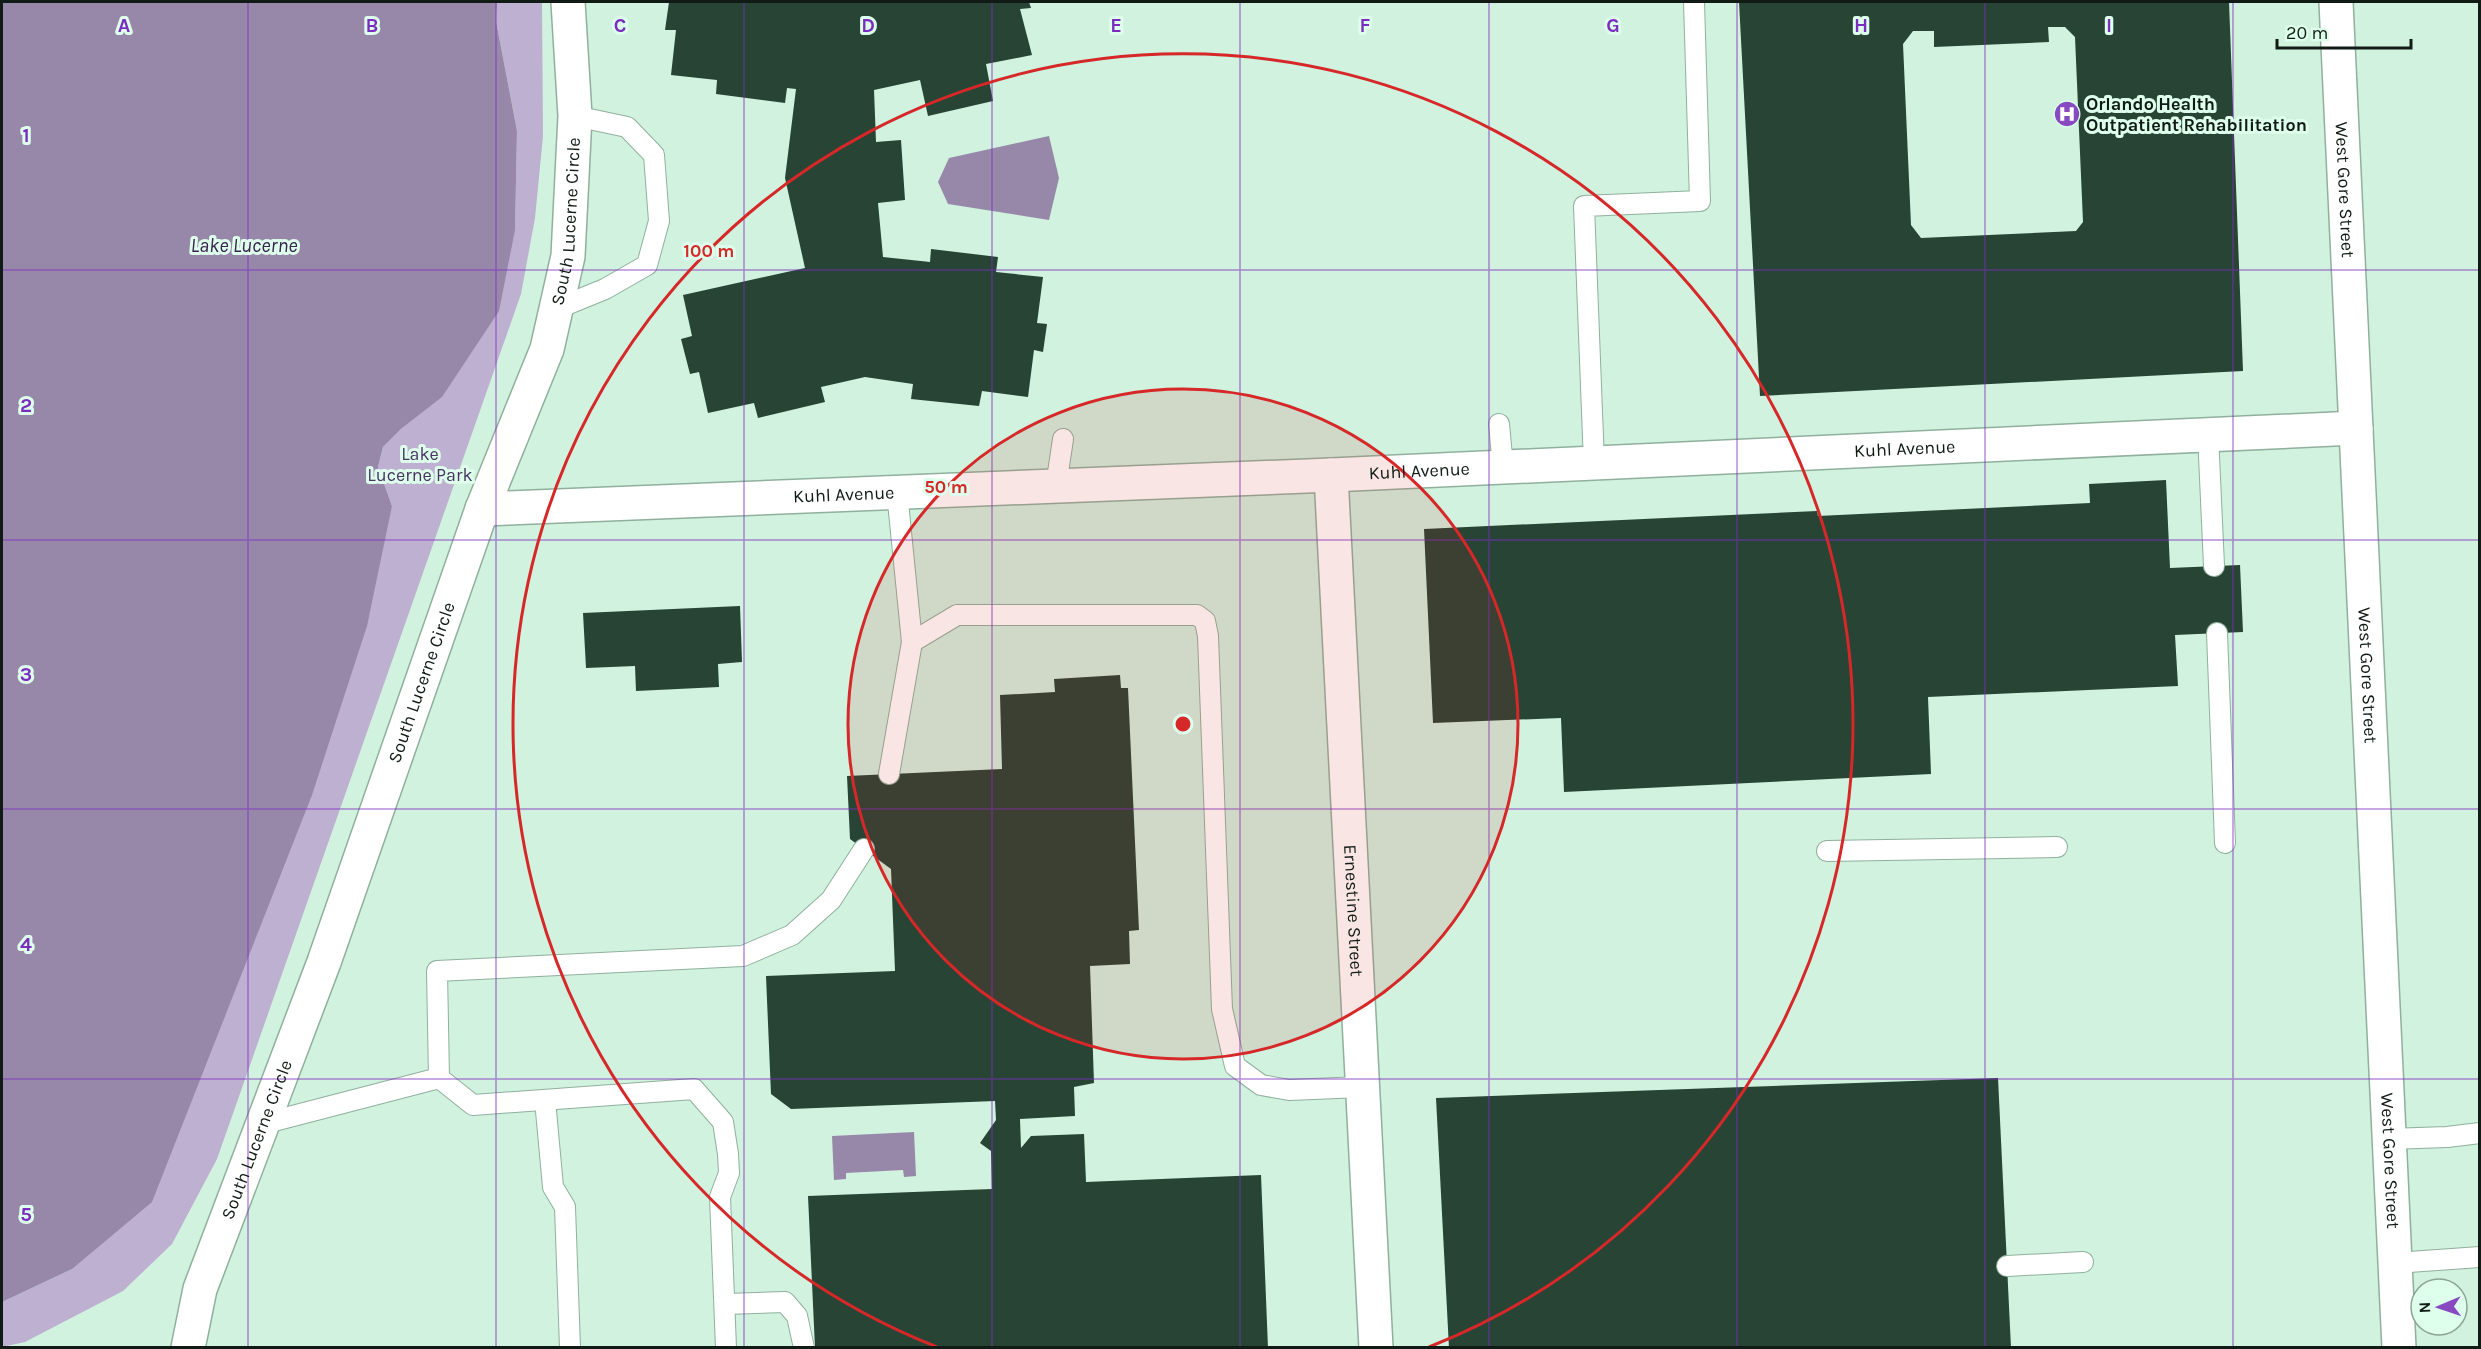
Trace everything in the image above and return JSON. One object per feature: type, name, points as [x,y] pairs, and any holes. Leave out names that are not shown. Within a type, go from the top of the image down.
[{"type":"street","name":"South Lucerne Circle","points":[[188,1347],[200,1288],[324,962],[482,509],[547,349],[568,256],[575,116],[568,2]]},
{"type":"street","name":"West Gore Street","points":[[2336,2],[2399,1347]]},
{"type":"street","name":"Kuhl Avenue","points":[[482,509],[1594,464],[2356,428]]},
{"type":"street","name":"Ernestine Street","points":[[1331,475],[1376,1347]]},
{"type":"lane","points":[[1594,464],[1584,206],[1700,201],[1694,2]]},
{"type":"lane","points":[[556,309],[605,289],[647,265],[659,221],[654,155],[627,127],[575,116]]},
{"type":"lane","points":[[1500,424],[1503,467]]},
{"type":"lane","points":[[2208,434],[2214,566]]},
{"type":"lane","points":[[1056,486],[1063,439]]},
{"type":"lane","points":[[889,774],[912,642],[897,492]]},
{"type":"lane","points":[[912,642],[957,615],[1197,615],[1205,621],[1208,636],[1222,1009],[1235,1066],[1261,1085],[1289,1090],[1362,1087]]},
{"type":"lane","points":[[2217,633],[2226,843]]},
{"type":"lane","points":[[1827,851],[2057,847]]},
{"type":"lane","points":[[726,1347],[720,1197],[729,1173],[723,1122],[694,1089],[472,1105],[439,1078],[437,971],[743,956],[792,935],[831,900],[864,849]]},
{"type":"lane","points":[[262,1124],[439,1078]]},
{"type":"lane","points":[[545,1100],[553,1187],[565,1207],[570,1347]]},
{"type":"lane","points":[[2389,1139],[2447,1137],[2480,1133]]},
{"type":"lane","points":[[2395,1263],[2480,1257]]},
{"type":"lane","points":[[2007,1266],[2084,1262]]},
{"type":"lane","points":[[724,1304],[785,1302],[797,1316],[804,1347]]},
{"type":"green space","name":"Lake Lucerne Park","points":[[497,2],[542,2],[543,136],[535,218],[521,294],[217,1159],[172,1244],[123,1291],[25,1342],[2,1347],[2,1302],[72,1269],[392,506],[378,467],[383,447],[402,428],[515,230],[517,131],[496,21]]},
{"type":"water","name":"Lake Lucerne","points":[[2,2],[497,2],[496,21],[517,131],[515,230],[499,311],[442,397],[402,428],[383,447],[378,467],[392,506],[367,626],[312,795],[152,1202],[72,1269],[2,1302]]},
{"type":"water","points":[[1049,136],[1059,178],[1049,220],[948,204],[938,182],[949,158]]},
{"type":"water","points":[[914,1132],[916,1176],[904,1177],[903,1170],[846,1173],[846,1179],[834,1180],[832,1136]]},
{"type":"building","points":[[669,2],[1029,2],[1031,8],[1020,9],[1032,55],[986,64],[993,101],[928,116],[920,80],[874,90],[876,142],[901,140],[905,200],[878,203],[883,257],[930,262],[931,249],[998,257],[996,272],[1043,277],[1037,323],[1047,324],[1043,352],[1034,350],[1028,397],[982,391],[979,406],[911,399],[913,384],[865,377],[821,387],[825,402],[758,418],[754,403],[708,413],[699,372],[690,374],[681,339],[692,336],[683,295],[805,268],[785,178],[796,89],[787,88],[785,103],[716,94],[717,80],[671,75],[676,30],[665,30]]},
{"type":"building","points":[[1739,2],[2229,2],[2243,371],[1760,396]],"holes":[[[2048,27],[2065,27],[2075,37],[2083,222],[2076,231],[1921,238],[1911,225],[1903,44],[1913,31],[1934,31],[1934,47],[2049,42]]]},
{"type":"building","points":[[2166,480],[2170,568],[2240,565],[2243,632],[2175,635],[2178,686],[1928,697],[1931,774],[1564,792],[1561,718],[1433,723],[1424,529],[1817,511],[1818,516],[2090,503],[2089,484]]},
{"type":"building","points":[[740,606],[742,662],[718,664],[719,687],[636,691],[635,666],[586,668],[583,613]]},
{"type":"building","points":[[1120,675],[1121,688],[1128,688],[1139,930],[1129,931],[1130,964],[1090,966],[1094,1083],[1074,1087],[1075,1116],[1020,1119],[1021,1148],[1031,1136],[1084,1134],[1086,1182],[1261,1175],[1268,1348],[815,1348],[808,1196],[992,1189],[991,1151],[980,1143],[996,1120],[995,1101],[791,1109],[771,1094],[766,976],[895,971],[891,869],[850,839],[847,776],[1002,769],[1000,695],[1055,692],[1054,679]]},
{"type":"building","points":[[1998,1078],[2011,1348],[1449,1348],[1436,1098]]},
{"type":"place","name":"Orlando Health Outpatient Rehabilitation","points":[[2067,114]]}]
